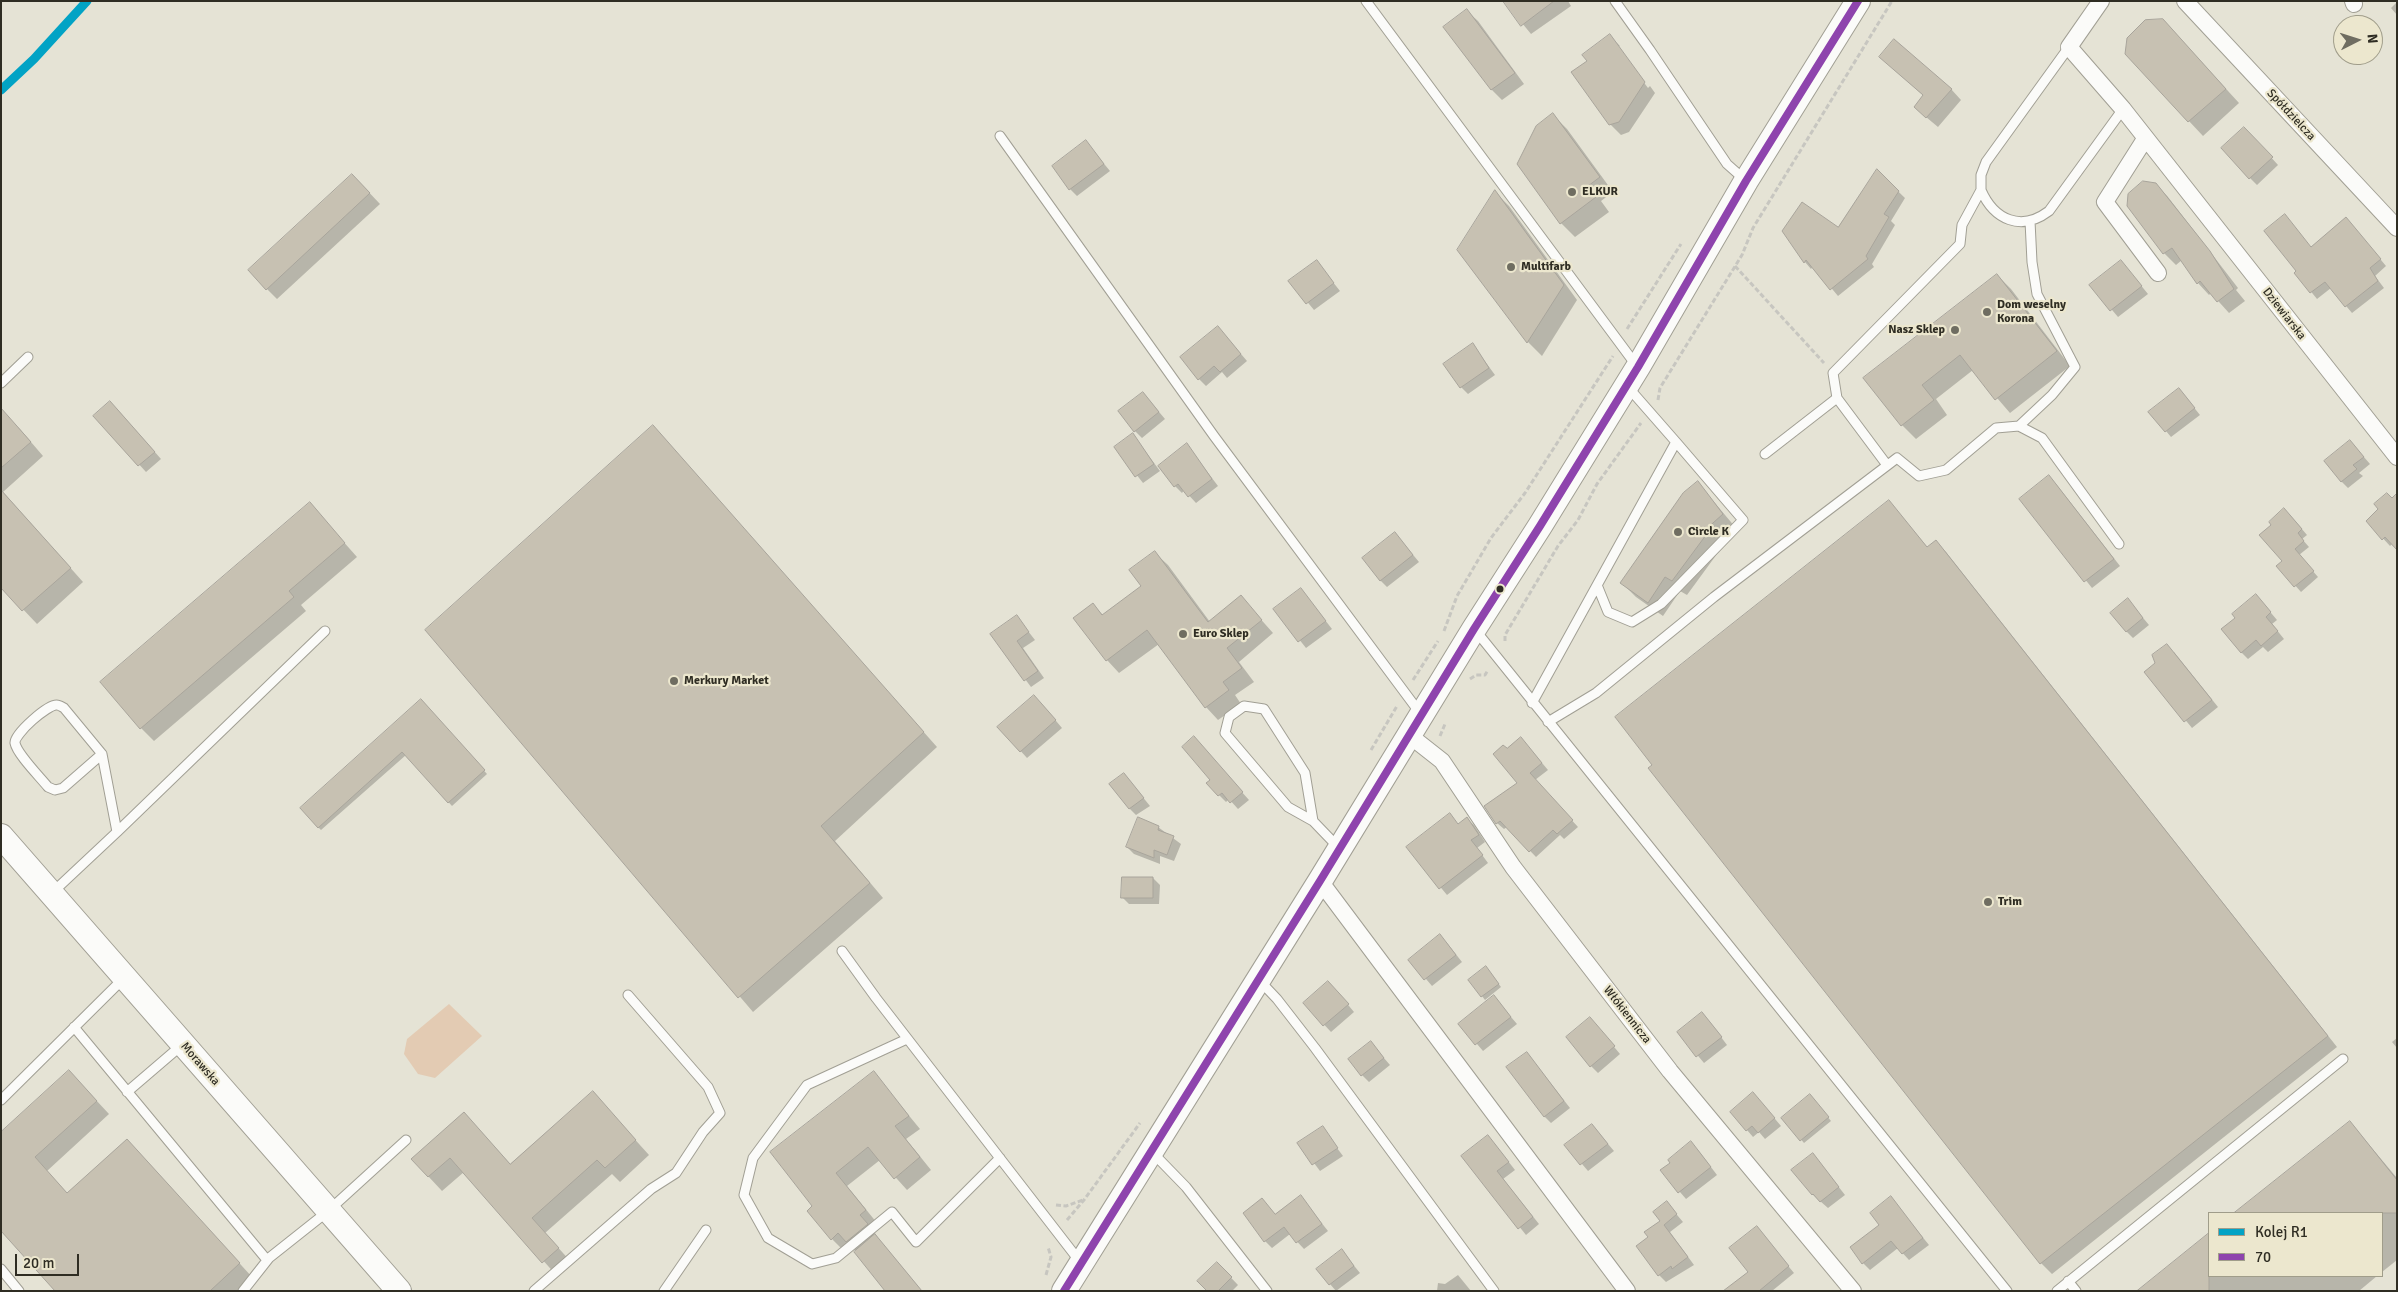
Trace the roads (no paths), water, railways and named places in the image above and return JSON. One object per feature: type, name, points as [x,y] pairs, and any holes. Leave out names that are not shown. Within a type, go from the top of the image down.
[{"type":"street","points":[[1064,1291],[1259,980],[1474,629],[1540,526],[1632,376],[1746,181],[1858,1]]},
{"type":"street","points":[[2069,47],[2101,1]]},
{"type":"street","name":"Spółdzielcza","points":[[2185,1],[2397,228]]},
{"type":"street","name":"Dziewiarska","points":[[2069,47],[2123,109],[2397,458]]},
{"type":"street","points":[[2145,139],[2106,202],[2158,273]]},
{"type":"street","name":"Włókiennicza","points":[[1409,735],[1442,761],[1513,868],[1670,1071],[1853,1291]]},
{"type":"street","name":"Morawska","points":[[1,836],[53,893],[327,1212],[399,1291]]},
{"type":"street","points":[[1320,881],[1627,1291]]},
{"type":"lane","points":[[1366,1],[1632,376],[1676,442],[1743,520],[1661,604],[1632,622],[1608,612],[1597,585]]},
{"type":"lane","points":[[1615,1],[1727,164],[1746,181]]},
{"type":"lane","points":[[1887,465],[1837,398],[1833,373],[1960,244],[1962,225],[1980,190],[1981,175],[1986,162],[2069,47]]},
{"type":"lane","points":[[1980,190],[1986,203],[1996,213],[2008,220],[2030,221],[2040,218],[2049,211],[2123,109]]},
{"type":"lane","points":[[1000,136],[1214,436],[1421,715]]},
{"type":"lane","points":[[2020,426],[2052,395],[2075,367],[2037,294],[2032,262],[2030,221]]},
{"type":"lane","points":[[1,383],[28,357]]},
{"type":"lane","points":[[1765,454],[1837,398]]},
{"type":"lane","points":[[1548,722],[1596,694],[1714,598],[1897,458],[1919,476],[1946,470],[1996,428],[2020,426],[2042,438],[2119,544]]},
{"type":"lane","points":[[1532,702],[1676,442]]},
{"type":"lane","points":[[1474,629],[2007,1291]]},
{"type":"lane","points":[[53,893],[325,631]]},
{"type":"lane","points":[[102,754],[63,788],[55,790],[48,787],[18,749],[15,742],[17,735],[48,708],[56,705],[64,708],[102,754],[117,832]]},
{"type":"lane","points":[[1313,821],[1305,773],[1264,709],[1244,706],[1229,716],[1225,733],[1288,807],[1313,821],[1340,849]]},
{"type":"lane","points":[[842,951],[1081,1263]]},
{"type":"lane","points":[[1,1100],[125,977]]},
{"type":"lane","points":[[1259,980],[1277,999],[1316,1048],[1494,1291]]},
{"type":"lane","points":[[534,1291],[651,1189],[676,1173],[703,1132],[720,1113],[708,1087],[628,995]]},
{"type":"lane","points":[[74,1027],[267,1260]]},
{"type":"lane","points":[[907,1038],[807,1085],[753,1158],[744,1195],[768,1238],[812,1264],[836,1258],[892,1212],[916,1242],[1000,1158]]},
{"type":"lane","points":[[127,1092],[183,1044]]},
{"type":"lane","points":[[2057,1291],[2343,1059]]},
{"type":"lane","points":[[243,1291],[267,1260],[327,1212],[406,1140]]},
{"type":"lane","points":[[1151,1151],[1186,1187],[1267,1291]]},
{"type":"lane","points":[[664,1291],[706,1230]]},
{"type":"lane","points":[[1,1269],[19,1291]]},
{"type":"lane","points":[[2068,1281],[2076,1291]]},
{"type":"rail line","name":"R1","points":[[1,90],[34,59],[87,1]]},
{"type":"place","name":"ELKUR","points":[[1572,192]]},
{"type":"place","name":"Multifarb","points":[[1511,267]]},
{"type":"place","name":"Dom weselny Korona","points":[[1987,312]]},
{"type":"place","name":"Nasz Sklep","points":[[1955,330]]},
{"type":"place","name":"Circle K","points":[[1678,532]]},
{"type":"place","name":"Euro Sklep","points":[[1183,634]]},
{"type":"place","name":"Merkury Market","points":[[674,681]]},
{"type":"place","name":"Trim","points":[[1988,902]]}]
